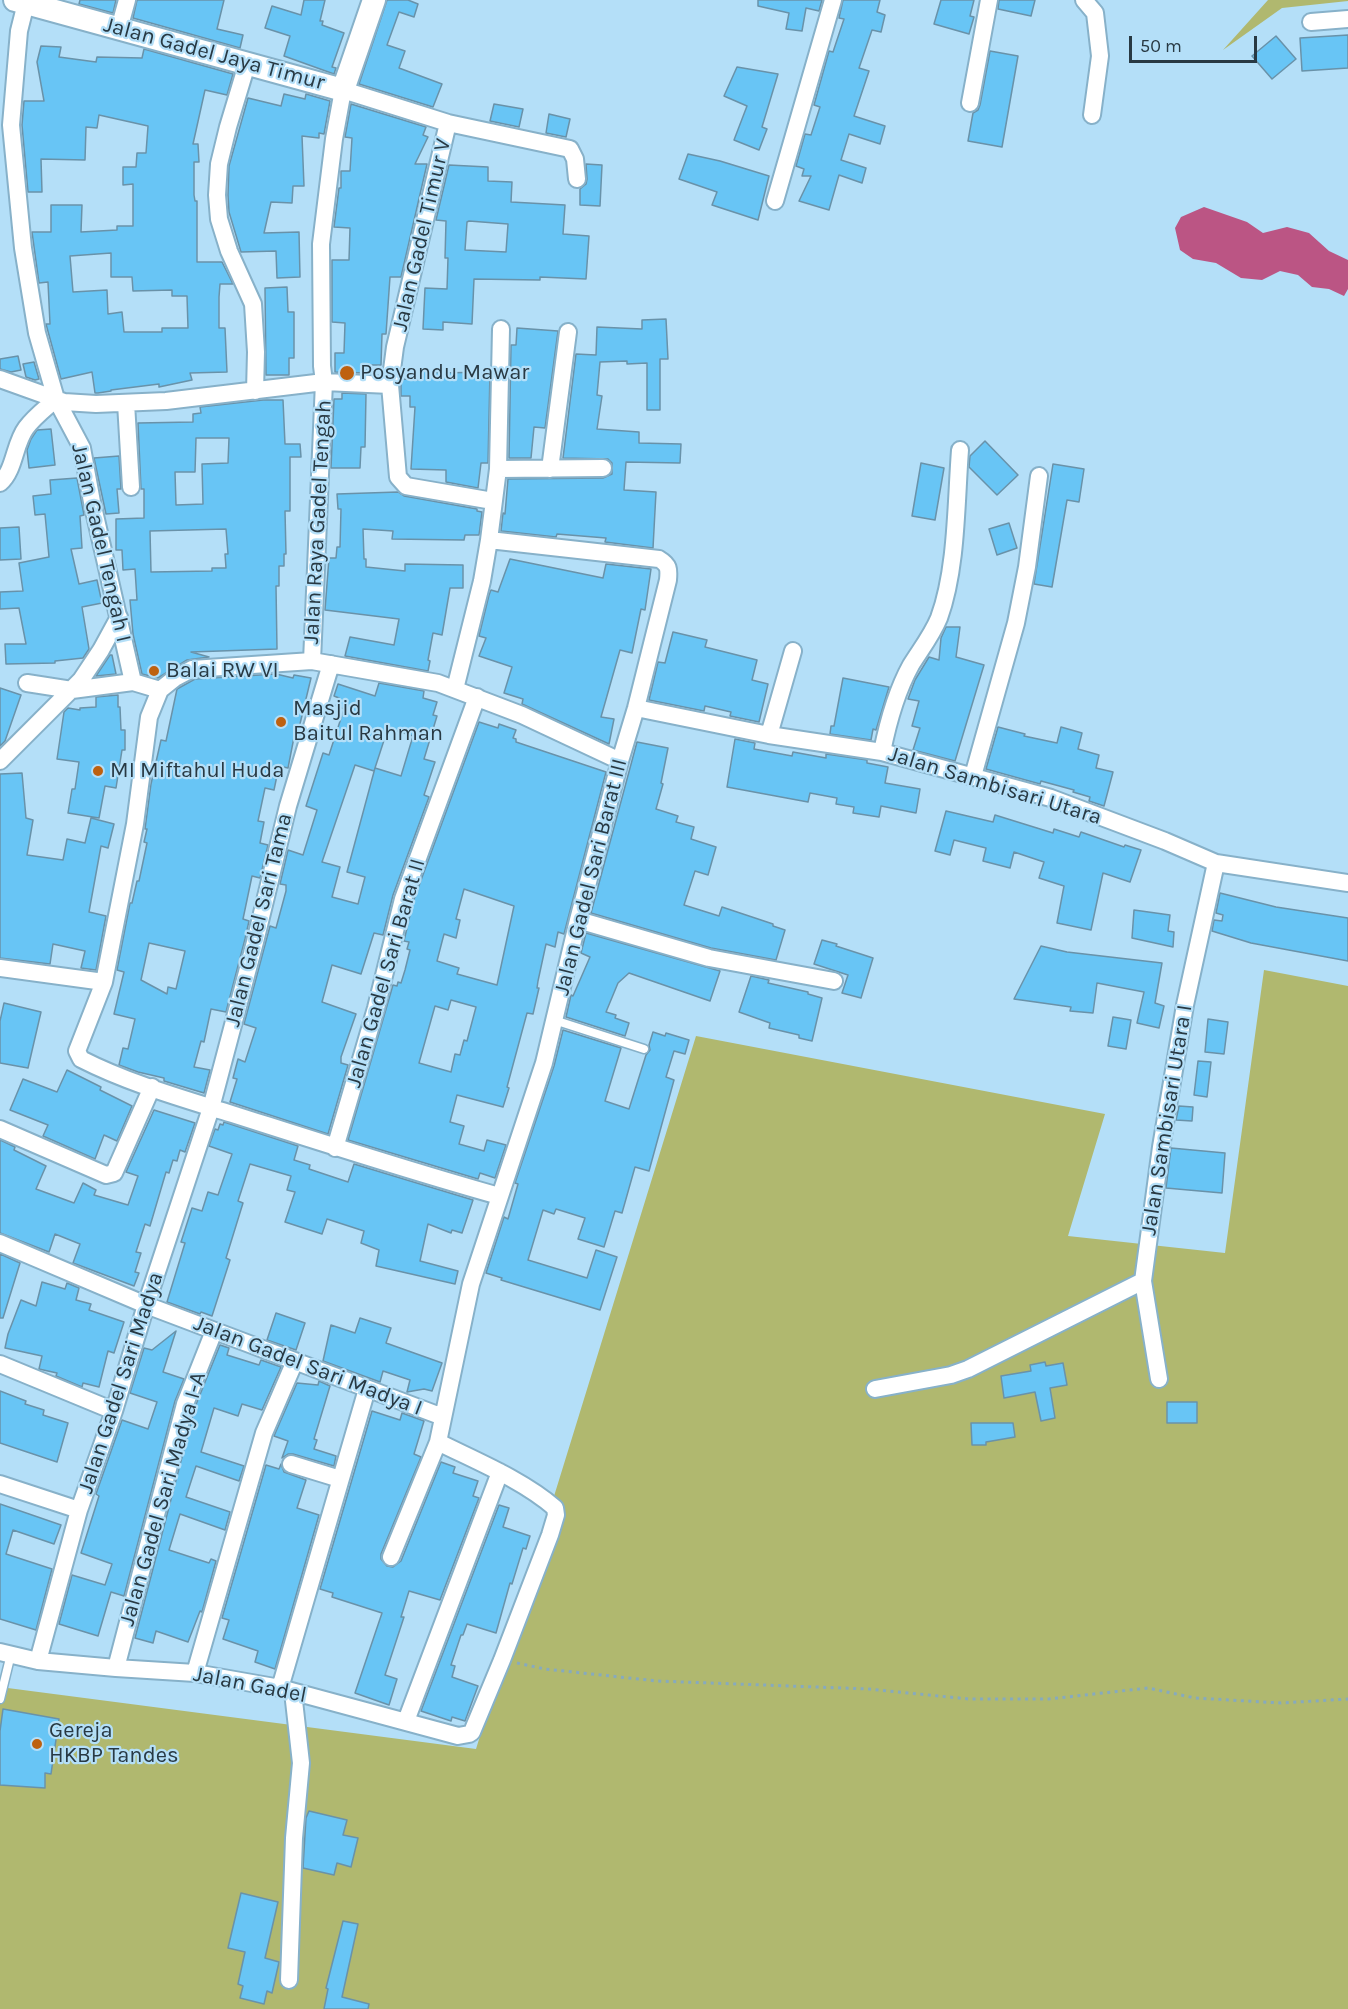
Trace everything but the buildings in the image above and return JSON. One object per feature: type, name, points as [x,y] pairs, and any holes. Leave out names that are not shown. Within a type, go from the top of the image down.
[{"type":"street","points":[[119,29],[127,0]]},
{"type":"street","points":[[343,90],[374,0]]},
{"type":"street","points":[[775,201],[833,0]]},
{"type":"street","points":[[970,103],[989,0]]},
{"type":"street","points":[[1084,0],[1095,13],[1100,56],[1092,115]]},
{"type":"street","name":"Jalan Gadel Jaya Timur","points":[[20,2],[343,90]]},
{"type":"street","name":"Jalan Gadel Tengah I","points":[[20,2],[11,142],[23,248],[38,333],[56,399],[82,448],[133,682]]},
{"type":"street","points":[[1311,22],[1348,19]]},
{"type":"street","points":[[247,64],[221,154],[217,195],[219,219],[229,251],[253,304],[256,352],[255,391]]},
{"type":"street","name":"Jalan Gadel Timur V","points":[[343,90],[448,123],[395,347],[390,385],[396,462],[398,477],[406,486],[493,501]]},
{"type":"street","name":"Jalan Raya Gadel Tengah","points":[[312,661],[324,382],[321,244],[334,139],[343,90]]},
{"type":"street","points":[[448,123],[570,149],[576,159],[577,179]]},
{"type":"street","points":[[455,689],[482,580],[489,540],[498,469],[501,329]]},
{"type":"street","points":[[550,469],[568,332]]},
{"type":"street","points":[[0,380],[64,402],[86,403],[166,402],[324,382],[390,385]]},
{"type":"street","points":[[0,483],[6,476],[25,428],[56,399]]},
{"type":"street","points":[[126,403],[131,487]]},
{"type":"street","points":[[882,752],[894,704],[911,666],[931,636],[944,602],[954,538],[960,450]]},
{"type":"street","points":[[498,469],[603,468]]},
{"type":"street","points":[[973,776],[1016,623],[1027,567],[1039,476]]},
{"type":"street","name":"Jalan Gadel Sari Barat III","points":[[442,1417],[471,1284],[541,1073],[578,920],[636,708],[669,569],[666,563],[658,559],[489,540]]},
{"type":"street","points":[[0,761],[72,690],[91,667],[119,617]]},
{"type":"street","points":[[769,735],[793,651]]},
{"type":"street","points":[[499,1196],[335,1148],[210,1108],[86,1062],[79,1055],[77,1051],[104,982],[135,825],[149,717],[160,690],[175,678],[192,669],[312,661],[403,676],[455,689],[522,715],[620,761]]},
{"type":"street","name":"Jalan Gadel Sari Tama","points":[[210,1108],[255,942],[288,806],[332,664]]},
{"type":"street","points":[[27,683],[72,690],[133,682],[160,690]]},
{"type":"street","name":"Jalan Gadel Sari Barat II","points":[[335,1148],[376,1008],[403,899],[477,697]]},
{"type":"street","name":"Jalan Sambisari Utara","points":[[636,708],[769,735],[882,752],[1051,798],[1216,863],[1348,883]]},
{"type":"street","name":"Jalan Sambisari Utara I","points":[[1159,1379],[1143,1281],[1161,1147],[1183,1015],[1216,863]]},
{"type":"street","points":[[578,920],[709,958],[834,981]]},
{"type":"street","points":[[0,968],[104,982]]},
{"type":"street","points":[[0,1129],[110,1175],[114,1173],[152,1088]]},
{"type":"street","name":"Jalan Gadel Sari Madya","points":[[38,1661],[80,1510],[114,1411],[210,1108]]},
{"type":"street","name":"Jalan Gadel Sari Madya I","points":[[0,1243],[146,1305],[442,1417],[438,1442],[500,1472],[555,1508],[556,1515],[550,1535],[502,1660]]},
{"type":"street","points":[[875,1389],[951,1376],[1143,1281]]},
{"type":"street","name":"Jalan Gadel Sari Madya I-A","points":[[116,1668],[185,1404],[214,1331]]},
{"type":"street","points":[[195,1673],[264,1433],[295,1361]]},
{"type":"street","points":[[0,1364],[114,1411]]},
{"type":"street","points":[[289,1980],[294,1838],[301,1763],[286,1690],[340,1479],[367,1389]]},
{"type":"street","points":[[391,1557],[438,1442]]},
{"type":"street","points":[[291,1464],[340,1479]]},
{"type":"street","points":[[406,1721],[500,1472]]},
{"type":"street","points":[[0,1484],[80,1510]]},
{"type":"street","name":"Jalan Gadel","points":[[5,1653],[38,1661],[195,1673],[286,1690],[458,1736],[472,1732],[502,1660]]},
{"type":"lane","points":[[554,1020],[645,1050]]},
{"type":"lane","points":[[0,1699],[5,1653]]},
{"type":"path","points":[[502,1660],[545,1669],[657,1681],[869,1689],[969,1699],[1049,1699],[1148,1689],[1195,1698],[1281,1703],[1348,1699]]},
{"type":"green space","points":[[1268,0],[1348,1],[1282,8],[1223,50]]},
{"type":"green space","points":[[1264,970],[1348,986],[1348,2009],[0,2009],[0,1687],[476,1749],[696,1036],[1105,1114],[1068,1236],[1225,1253]]},
{"type":"shaded area","points":[[1204,207],[1247,222],[1263,233],[1287,227],[1309,233],[1329,251],[1348,260],[1348,289],[1344,296],[1329,289],[1312,287],[1298,275],[1280,271],[1262,280],[1241,278],[1216,263],[1193,259],[1180,250],[1175,228],[1181,217]]},
{"type":"place","name":"Posyandu Mawar","points":[[347,373]]},
{"type":"place","name":"Balai RW VI","points":[[154,671]]},
{"type":"place","name":"Masjid Baitul Rahman","points":[[281,722]]},
{"type":"place","name":"MI Miftahul Huda","points":[[98,771]]},
{"type":"place","name":"Gereja HKBP Tandes","points":[[37,1744]]}]
